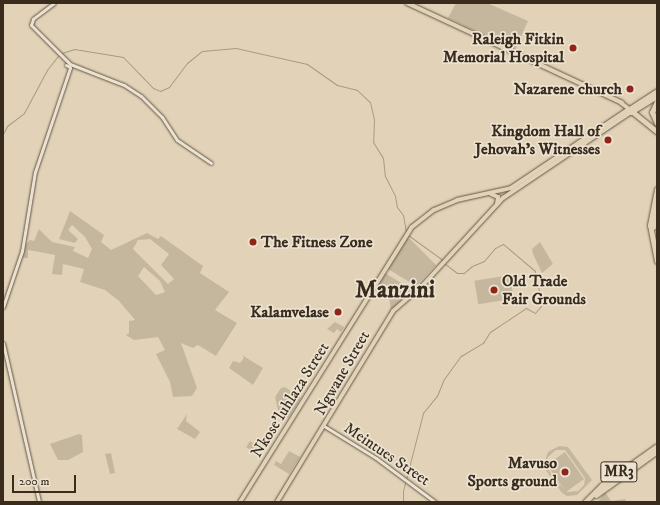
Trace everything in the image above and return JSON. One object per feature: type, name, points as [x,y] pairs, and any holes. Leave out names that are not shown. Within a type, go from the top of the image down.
[{"type":"highway","points":[[631,110],[657,91]]},
{"type":"highway","points":[[631,110],[657,96]]},
{"type":"highway","points":[[657,101],[652,112],[657,123]]},
{"type":"highway","points":[[631,110],[657,128]]},
{"type":"highway","points":[[631,110],[657,132]]},
{"type":"highway","points":[[657,190],[650,225],[657,261]]},
{"type":"highway","points":[[657,204],[653,225],[657,251]]},
{"type":"highway","name":"MR3","points":[[585,502],[602,485],[657,446]]},
{"type":"highway","name":"MR3","points":[[589,502],[614,481],[657,451]]},
{"type":"main road","points":[[406,3],[620,102],[631,110],[511,188],[484,195]]},
{"type":"main road","name":"Ngwane Street","points":[[277,502],[393,311],[440,266],[492,209],[514,190],[631,110]]},
{"type":"main road","points":[[484,195],[492,194],[498,197],[498,202],[492,209]]},
{"type":"main road","name":"Nkose'luhlaza Street","points":[[240,502],[396,248],[422,218],[457,200],[484,195]]},
{"type":"street","points":[[54,3],[33,19],[31,25],[69,66],[77,67],[117,82],[141,96],[162,118],[176,140],[211,163]]},
{"type":"street","points":[[3,306],[22,251],[34,172],[68,74],[69,66]]},
{"type":"street","points":[[3,343],[21,414],[39,502]]},
{"type":"street","name":"Meintues Street","points":[[324,426],[364,451],[435,502]]},
{"type":"shaded area","points":[[456,3],[487,3],[528,21],[515,50],[448,18]]},
{"type":"shaded area","points":[[70,211],[104,235],[101,242],[111,250],[147,233],[158,239],[161,236],[203,266],[200,273],[229,292],[215,310],[237,323],[216,356],[198,345],[193,348],[181,343],[197,388],[192,396],[173,397],[170,382],[156,354],[165,350],[158,337],[134,340],[126,335],[129,333],[129,321],[135,320],[119,301],[105,290],[80,282],[84,269],[63,264],[62,275],[52,274],[55,255],[28,250],[28,258],[23,258],[25,245],[30,240],[34,241],[39,229],[52,242],[75,247],[73,251],[88,258],[92,249],[85,237],[72,225],[68,230],[78,239],[75,243],[59,239]],"holes":[[[150,239],[169,254],[161,265],[174,279],[168,284],[133,249],[138,240]],[[144,267],[160,281],[165,292],[156,295],[138,276]]]},
{"type":"shaded area","points":[[408,237],[436,265],[416,286],[388,269]]},
{"type":"shaded area","points":[[540,242],[553,264],[542,273],[532,249]]},
{"type":"shaded area","points":[[385,273],[411,289],[391,311],[388,291],[378,284]]},
{"type":"shaded area","name":"Old Trade Fair Grounds","points":[[510,275],[514,299],[478,304],[474,281]]},
{"type":"shaded area","points":[[335,322],[344,327],[341,332],[337,329],[334,333],[327,329]]},
{"type":"shaded area","points":[[242,355],[263,368],[253,385],[229,368],[233,361],[240,363],[244,358]]},
{"type":"shaded area","points":[[285,387],[301,398],[288,418],[278,410],[275,397],[281,388]]},
{"type":"shaded area","points":[[187,414],[186,421],[200,432],[195,439],[177,429]]},
{"type":"shaded area","points":[[79,434],[82,435],[83,452],[68,460],[58,460],[50,444]]},
{"type":"shaded area","points":[[250,441],[263,449],[256,453],[246,447]]},
{"type":"shaded area","name":"Mavuso Sports ground","points":[[559,446],[568,447],[592,480],[577,495],[567,496],[562,493],[543,466],[548,452]],"holes":[[[556,450],[565,450],[585,478],[584,485],[578,491],[566,492],[584,479],[565,452],[546,465],[548,457]],[[547,465],[566,492],[547,468]]]},
{"type":"shaded area","points":[[289,451],[300,457],[289,474],[274,465],[276,461],[281,464]]},
{"type":"shaded area","points":[[111,453],[115,473],[110,474],[105,454]]},
{"type":"shaded area","points":[[605,492],[611,501],[625,499],[627,502],[598,502]]},
{"type":"waterway","points":[[62,53],[74,49],[123,57],[153,88],[160,91],[169,87],[187,63],[202,51],[236,48],[307,64],[337,85],[357,90],[370,102],[374,119],[373,142],[383,158],[385,176],[395,196],[397,207],[403,215],[406,232]]},
{"type":"waterway","points":[[3,134],[7,126],[24,113],[47,70],[58,56]]},
{"type":"waterway","points":[[408,235],[444,261]]},
{"type":"waterway","points":[[403,502],[403,491],[423,413],[437,396],[444,379],[461,356],[483,343],[490,332],[526,308],[535,313],[542,305],[535,271],[503,244],[495,248],[484,261],[472,266],[464,273],[457,273],[445,264]]},
{"type":"place","name":"Raleigh Fitkin Memorial Hospital","points":[[573,48]]},
{"type":"place","name":"Nazarene church","points":[[630,89]]},
{"type":"place","name":"Kingdom Hall of Jehovah's Witnesses","points":[[608,140]]},
{"type":"place","name":"The Fitness Zone","points":[[253,242]]},
{"type":"place","name":"Old Trade Fair Grounds","points":[[494,290]]},
{"type":"place","name":"Kalamvelase","points":[[338,312]]},
{"type":"place","name":"Mavuso Sports ground","points":[[565,472]]},
{"type":"district","name":"Manzini","points":[[395,291]]}]
